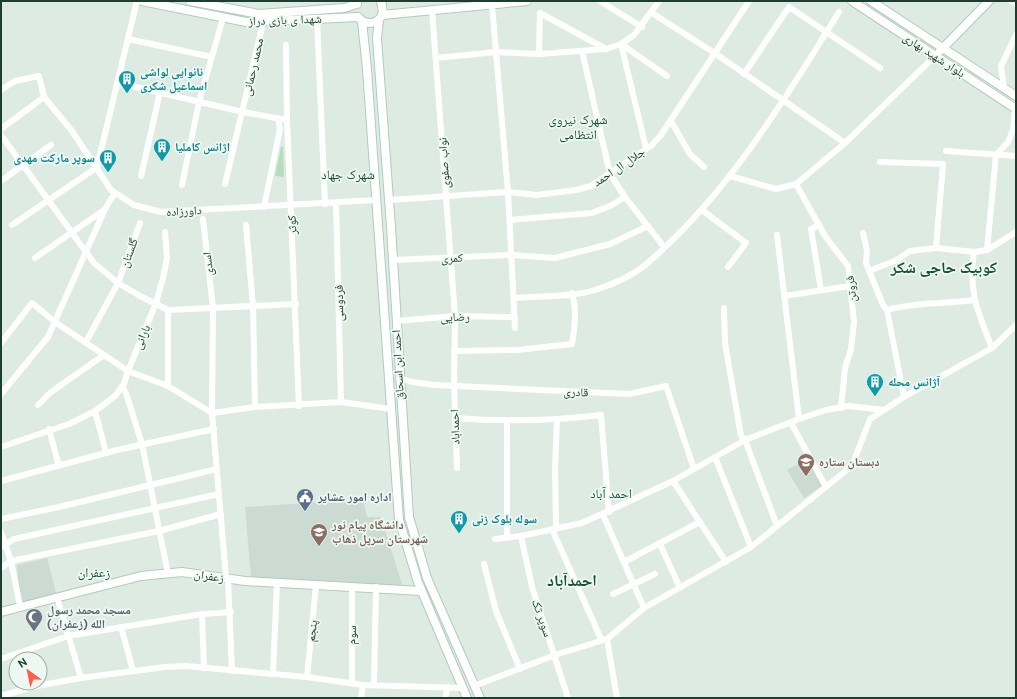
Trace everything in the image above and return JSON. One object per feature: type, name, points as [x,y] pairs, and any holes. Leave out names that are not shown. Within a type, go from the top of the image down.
[{"type":"main road","name":"شهدا ی بازی دراز","points":[[142,1],[223,18],[263,23],[317,19],[360,19],[371,23],[381,18],[432,10],[527,1]]},
{"type":"main road","name":"شهدا ی بازی دراز","points":[[190,1],[259,14],[344,8],[358,2]]},
{"type":"main road","name":"احمد ابن اسحاق","points":[[381,1],[384,8],[377,38],[389,200],[406,495],[409,517],[416,543],[441,612],[480,698]]},
{"type":"main road","name":"بلوار شهید بهاری","points":[[852,1],[1016,108]]},
{"type":"main road","name":"بلوار شهید بهاری","points":[[871,1],[882,4],[942,49],[1016,96]]},
{"type":"main road","points":[[935,56],[989,1]]},
{"type":"main road","name":"احمد ابن اسحاق","points":[[358,2],[356,8],[365,39],[399,520],[406,547],[421,590],[468,698]]},
{"type":"main road","points":[[998,97],[1004,88]]},
{"type":"main road","points":[[389,378],[391,382],[394,383],[398,381],[399,378]]},
{"type":"main road","points":[[390,400],[395,397],[400,400]]},
{"type":"main road","name":"زعفران","points":[[1,612],[141,576],[182,572],[227,579],[421,590]]},
{"type":"street","points":[[12,225],[95,169],[118,83],[137,1]]},
{"type":"street","points":[[600,1],[642,27]]},
{"type":"street","points":[[436,58],[496,52],[539,54],[606,49],[621,44],[634,35],[642,27],[659,1]]},
{"type":"street","name":"جلال ال احمد","points":[[389,200],[508,192],[537,195],[576,190],[590,186],[652,145],[671,121],[716,54],[749,1]]},
{"type":"street","points":[[1011,1],[1016,4]]},
{"type":"street","points":[[489,4],[496,52],[508,192],[515,328]]},
{"type":"street","points":[[744,74],[789,7],[880,68]]},
{"type":"street","name":"نواب صفوی","points":[[432,10],[455,316],[454,351]]},
{"type":"street","points":[[514,298],[594,290],[634,273],[651,261],[702,210],[730,176],[783,100],[840,12]]},
{"type":"street","points":[[539,54],[540,13],[606,49]]},
{"type":"street","points":[[652,13],[716,54],[845,142]]},
{"type":"street","points":[[182,184],[199,102],[223,18]]},
{"type":"street","points":[[317,19],[325,204]]},
{"type":"street","name":"محمد رحمانی","points":[[225,184],[263,23]]},
{"type":"street","points":[[1004,88],[1001,66],[1016,35]]},
{"type":"street","points":[[128,39],[212,57]]},
{"type":"street","points":[[621,44],[667,76]]},
{"type":"street","points":[[621,44],[646,148]]},
{"type":"street","name":"کوثر","points":[[286,45],[287,120],[296,304],[299,406]]},
{"type":"street","points":[[582,51],[610,174],[625,197],[664,247]]},
{"type":"street","points":[[730,176],[776,189],[796,184],[845,142],[935,56]]},
{"type":"street","points":[[1,90],[15,81],[39,76],[44,97],[1,129]]},
{"type":"street","points":[[118,83],[243,112],[287,120]]},
{"type":"street","points":[[141,176],[160,92]]},
{"type":"street","name":"داورزاده","points":[[44,97],[111,190],[134,205],[161,212],[377,200]]},
{"type":"street","points":[[987,250],[996,155],[1008,142],[1013,130],[1016,108]]},
{"type":"street","points":[[264,207],[280,129],[278,118]]},
{"type":"street","points":[[671,121],[690,154],[704,167]]},
{"type":"street","points":[[1,135],[50,200],[71,234],[85,252],[94,263],[118,283],[168,310],[296,304]]},
{"type":"street","points":[[1,181],[50,145]]},
{"type":"street","points":[[946,151],[1016,156]]},
{"type":"street","points":[[880,162],[943,164],[936,248]]},
{"type":"street","name":"فروتن","points":[[796,184],[825,236],[848,266],[854,322],[851,349],[845,368],[841,408]]},
{"type":"street","points":[[1,394],[48,337],[85,252],[105,209],[113,196]]},
{"type":"street","points":[[510,220],[592,213],[610,206],[625,197]]},
{"type":"street","name":"فردوسی","points":[[336,203],[341,402]]},
{"type":"street","points":[[35,258],[105,209]]},
{"type":"street","points":[[702,210],[746,243],[728,267]]},
{"type":"street","name":"اسدی","points":[[203,219],[213,308],[212,413],[231,612],[232,671]]},
{"type":"street","name":"گلستان","points":[[86,342],[118,283],[140,223]]},
{"type":"street","points":[[246,225],[253,306],[256,407]]},
{"type":"street","points":[[819,225],[811,229],[821,290]]},
{"type":"street","name":"کمری","points":[[392,260],[511,255],[555,258],[610,244],[648,226]]},
{"type":"street","name":"بارانی","points":[[122,387],[156,303],[167,258],[165,232]]},
{"type":"street","points":[[869,271],[897,260],[910,251],[936,248],[974,252],[987,250],[1016,232]]},
{"type":"street","points":[[863,233],[867,251],[866,263],[883,305],[887,310],[904,397]]},
{"type":"street","points":[[777,235],[799,419]]},
{"type":"street","points":[[974,252],[971,282],[974,300],[992,348]]},
{"type":"street","points":[[784,296],[850,286]]},
{"type":"street","points":[[454,351],[517,350],[572,344],[576,322],[575,304],[572,293]]},
{"type":"street","points":[[887,310],[900,306],[946,304],[974,300]]},
{"type":"street","points":[[1,343],[32,303],[55,322],[128,371],[168,386],[212,413],[256,407],[299,406],[341,402],[391,409]]},
{"type":"street","points":[[724,308],[725,343],[741,436],[745,440],[777,526]]},
{"type":"street","points":[[168,310],[168,386]]},
{"type":"street","name":"رضایی","points":[[396,321],[455,316],[514,317]]},
{"type":"street","points":[[474,686],[555,655],[604,639],[644,608],[751,547],[852,466],[860,450],[870,420],[904,397],[992,348],[1016,326]]},
{"type":"street","name":"احمداباد","points":[[454,351],[457,468]]},
{"type":"street","points":[[38,405],[50,392],[104,355]]},
{"type":"street","name":"قادری","points":[[399,378],[412,382],[454,385],[629,394],[666,386],[694,469]]},
{"type":"street","points":[[1,447],[69,424],[95,412],[122,387],[126,393],[142,444],[168,574]]},
{"type":"street","points":[[495,539],[507,536],[521,536],[582,523],[606,514],[694,469],[745,440],[826,410],[849,406],[883,410]]},
{"type":"street","points":[[95,412],[106,453]]},
{"type":"street","points":[[455,418],[507,421],[557,420],[602,415],[606,514],[624,562],[644,608]]},
{"type":"street","points":[[557,420],[554,528],[604,639],[617,698]]},
{"type":"street","points":[[507,421],[507,536]]},
{"type":"street","points":[[791,423],[826,487]]},
{"type":"street","points":[[1,481],[142,444],[214,429]]},
{"type":"street","points":[[49,430],[59,466]]},
{"type":"street","points":[[715,457],[751,547]]},
{"type":"street","points":[[1,519],[217,469]]},
{"type":"street","points":[[673,480],[726,562]]},
{"type":"street","points":[[3,546],[14,538],[219,494]]},
{"type":"street","points":[[1,568],[10,561],[159,531],[221,514]]},
{"type":"street","points":[[624,562],[700,522]]},
{"type":"street","points":[[1,532],[3,546],[10,561],[20,606]]},
{"type":"street","name":"سوپر تک","points":[[521,536],[532,587],[568,698]]},
{"type":"street","points":[[660,544],[680,588]]},
{"type":"street","points":[[484,564],[496,611],[520,669]]},
{"type":"street","points":[[613,594],[655,574]]},
{"type":"street","points":[[273,674],[277,582]]},
{"type":"street","name":"پنجم","points":[[307,677],[316,585]]},
{"type":"street","name":"سوم","points":[[352,587],[352,683]]},
{"type":"street","points":[[374,685],[376,587]]},
{"type":"street","points":[[57,597],[81,678]]},
{"type":"street","points":[[1,659],[68,636],[202,614],[231,612]]},
{"type":"street","points":[[202,614],[204,668]]},
{"type":"street","points":[[121,627],[133,671]]},
{"type":"street","points":[[1,696],[37,686],[81,678],[165,667],[204,668],[307,677],[374,685],[463,688]]},
{"type":"street","points":[[361,698],[363,684]]},
{"type":"street","points":[[445,698],[448,687]]},
{"type":"shaded area","name":"دبستان ستاره","points":[[807,459],[825,484],[804,498],[787,470]]},
{"type":"shaded area","name":"دانشگاه پیام نور شهرستان سرپل ذهاب","points":[[363,499],[367,517],[381,517],[402,584],[399,586],[251,578],[245,507]]},
{"type":"shaded area","points":[[47,558],[57,597],[22,601],[19,600],[17,565]]},
{"type":"green space","points":[[281,147],[283,147],[284,177],[275,176]]},
{"type":"place","name":"نانوایی لواشی اسماعیل شکری","points":[[127,94]]},
{"type":"place","name":"اژانس کاملیا","points":[[162,162]]},
{"type":"place","name":"سوپر مارکت مهدی","points":[[108,173]]},
{"type":"place","name":"آژانس محله","points":[[875,397]]},
{"type":"place","name":"دبستان ستاره","points":[[806,477]]},
{"type":"place","name":"اداره امور عشایر","points":[[305,512]]},
{"type":"place","name":"سوله بلوک زنی","points":[[459,534]]},
{"type":"place","name":"دانشگاه پیام نور شهرستان سرپل ذهاب","points":[[319,547]]},
{"type":"place","name":"مسجد محمد رسول الله (زعفران)","points":[[34,632]]},
{"type":"district","name":"شهرک نیروی انتظامی","points":[[578,126]]},
{"type":"district","name":"شهرک جهاد","points":[[348,174]]},
{"type":"district","name":"کوبیک حاجی شکر","points":[[944,267]]},
{"type":"district","name":"احمد آباد","points":[[611,493]]},
{"type":"district","name":"زعفران","points":[[94,572]]},
{"type":"district","name":"احمدآباد","points":[[572,580]]}]
